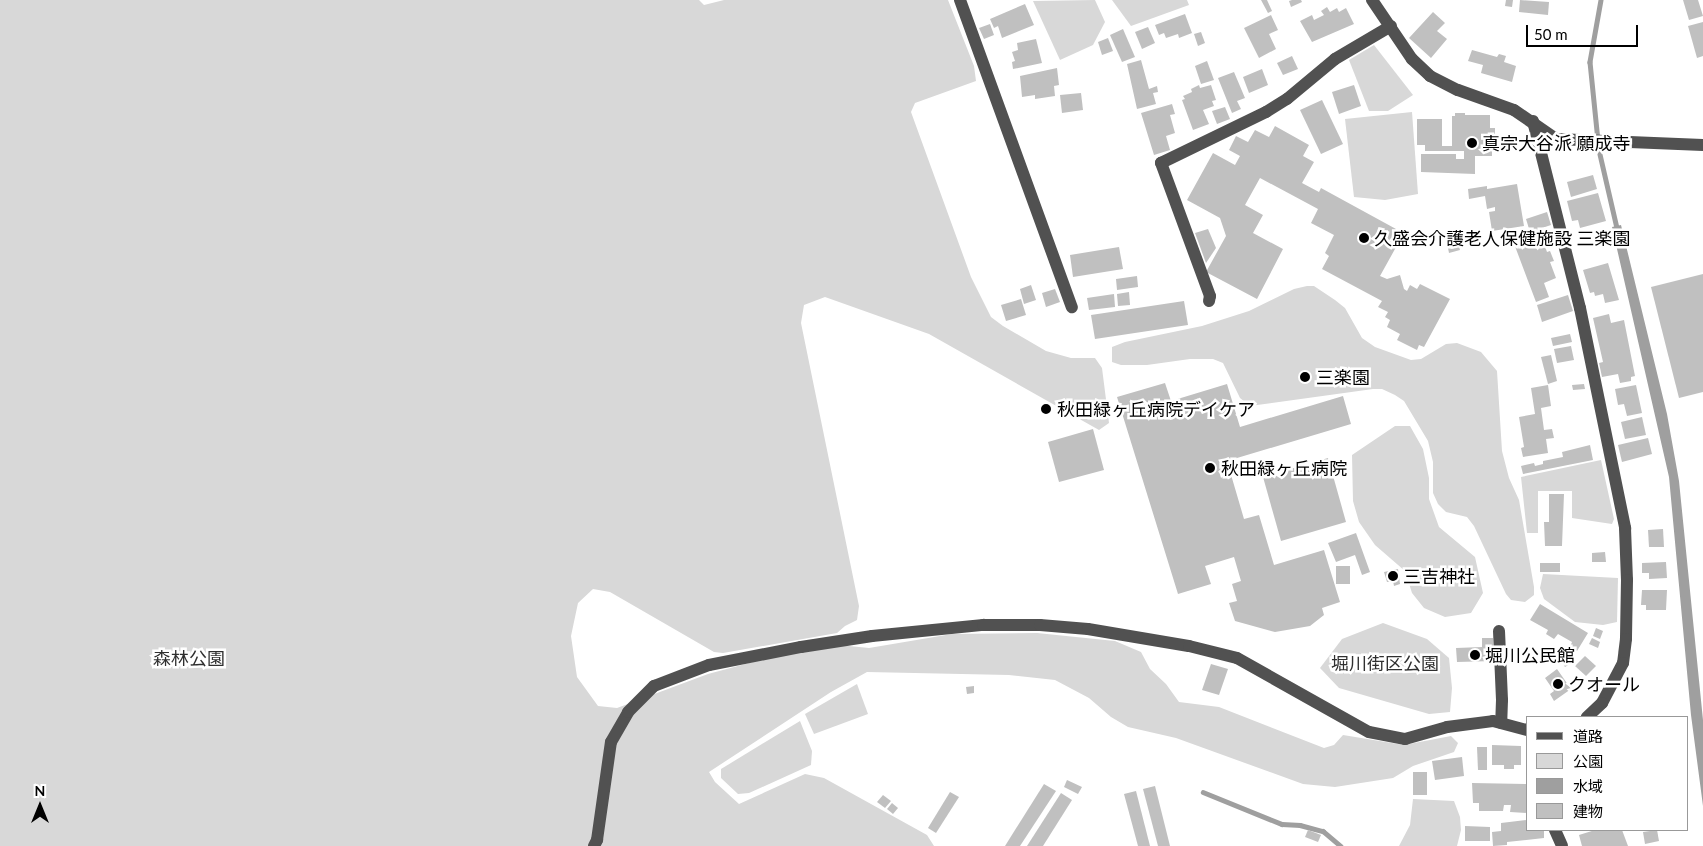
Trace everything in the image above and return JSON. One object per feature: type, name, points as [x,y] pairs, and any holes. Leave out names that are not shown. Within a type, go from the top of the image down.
[{"type":"street","points":[[960,0],[1072,307]]},
{"type":"street","points":[[1372,0],[1412,59],[1430,76],[1458,90],[1514,110],[1533,121],[1556,139],[1703,145]]},
{"type":"street","points":[[1209,301],[1210,296],[1161,163],[1266,112],[1287,99],[1335,59],[1391,26]]},
{"type":"street","points":[[1533,121],[1580,308],[1625,528],[1627,590],[1623,663],[1602,704],[1588,716]]},
{"type":"street","points":[[594,846],[597,840],[611,742],[628,712],[654,686],[709,664],[872,636],[983,625],[1040,625],[1088,629],[1189,646],[1237,658],[1369,732],[1405,739],[1447,727],[1493,721],[1526,730]]},
{"type":"street","points":[[1499,631],[1501,723]]},
{"type":"street","points":[[1555,831],[1562,846]]},
{"type":"green space","name":"森林公園","points":[[0,0],[699,0],[704,5],[724,0],[948,0],[974,66],[976,81],[915,103],[911,112],[971,277],[991,317],[1003,326],[1046,351],[1071,358],[1095,358],[1102,368],[1109,423],[1099,430],[929,334],[825,297],[804,305],[801,323],[859,606],[857,620],[845,626],[837,633],[723,653],[714,652],[610,592],[593,589],[578,603],[571,636],[577,677],[598,706],[617,708],[708,674],[771,657],[839,645],[869,648],[952,634],[1037,633],[1115,641],[1141,652],[1150,669],[1166,684],[1179,702],[1219,707],[1324,748],[1334,745],[1343,735],[1404,745],[1451,736],[1458,743],[1454,752],[1413,766],[1393,778],[1335,787],[1303,784],[1176,738],[1128,727],[1111,717],[1089,698],[1055,680],[1009,675],[867,672],[831,692],[709,772],[715,782],[739,804],[805,774],[824,778],[927,835],[934,846],[0,846]]},
{"type":"green space","points":[[1095,0],[1105,22],[1093,45],[1060,60],[1033,1]]},
{"type":"green space","points":[[1112,0],[1187,0],[1189,5],[1131,26]]},
{"type":"green space","points":[[1374,45],[1413,95],[1388,111],[1369,111],[1349,60]]},
{"type":"green space","points":[[1412,112],[1418,194],[1385,200],[1354,197],[1345,119]]},
{"type":"green space","points":[[1314,286],[1345,308],[1362,338],[1375,347],[1411,360],[1421,359],[1446,344],[1457,343],[1481,352],[1497,371],[1502,451],[1509,478],[1519,500],[1534,587],[1534,595],[1525,602],[1511,600],[1506,594],[1474,526],[1467,517],[1446,512],[1438,504],[1433,493],[1433,462],[1428,441],[1404,401],[1395,395],[1382,389],[1373,389],[1250,406],[1240,398],[1223,363],[1213,359],[1190,359],[1147,365],[1121,365],[1112,362],[1112,347],[1125,342],[1202,326],[1249,311],[1294,289]]},
{"type":"green space","points":[[1395,426],[1410,426],[1423,449],[1429,478],[1429,499],[1439,527],[1475,557],[1483,593],[1471,613],[1445,617],[1424,608],[1412,593],[1405,571],[1375,545],[1359,522],[1353,501],[1352,455]]},
{"type":"green space","points":[[1601,460],[1614,519],[1612,524],[1572,518],[1572,491],[1538,491],[1538,533],[1527,533],[1521,477]]},
{"type":"green space","points":[[1543,574],[1618,578],[1617,622],[1603,625],[1575,622],[1544,599],[1540,588]]},
{"type":"green space","name":"堀川街区公園","points":[[1383,623],[1427,639],[1449,658],[1452,688],[1450,712],[1429,714],[1339,688],[1320,668],[1342,639]]},
{"type":"green space","points":[[857,684],[868,714],[814,734],[805,714]]},
{"type":"green space","points":[[800,721],[812,751],[811,765],[749,793],[738,794],[721,778],[721,769]]},
{"type":"green space","points":[[1413,799],[1454,801],[1460,817],[1461,830],[1457,846],[1399,846],[1410,825]]},
{"type":"water","points":[[1621,225],[1667,414],[1679,481],[1703,720],[1703,806],[1691,715],[1669,477],[1612,227]]},
{"type":"building","points":[[1261,0],[1267,0],[1272,11],[1268,13]]},
{"type":"building","points":[[1301,0],[1302,2],[1291,7],[1289,1]]},
{"type":"building","points":[[1506,0],[1513,0],[1512,7],[1505,6]]},
{"type":"building","points":[[1520,0],[1549,2],[1548,15],[1519,12]]},
{"type":"building","points":[[1683,0],[1698,0],[1703,16],[1689,20]]},
{"type":"building","points":[[1025,4],[1034,25],[1002,38],[998,26],[994,28],[990,19]]},
{"type":"building","points":[[1327,7],[1330,12],[1337,8],[1339,12],[1346,8],[1354,24],[1312,42],[1300,21],[1312,15],[1314,20],[1324,15],[1321,11]]},
{"type":"building","points":[[1433,12],[1445,23],[1437,31],[1447,39],[1431,58],[1409,38]]},
{"type":"building","points":[[1185,14],[1192,33],[1179,38],[1178,34],[1166,38],[1164,33],[1159,35],[1155,25]]},
{"type":"building","points":[[1271,15],[1278,30],[1269,34],[1276,49],[1259,58],[1244,28]]},
{"type":"building","points":[[1703,22],[1703,56],[1697,58],[1688,26]]},
{"type":"building","points":[[990,24],[994,35],[984,39],[979,28]]},
{"type":"building","points":[[1148,27],[1155,43],[1142,49],[1135,32]]},
{"type":"building","points":[[1123,29],[1135,57],[1122,62],[1110,35]]},
{"type":"building","points":[[1201,32],[1205,43],[1198,46],[1194,34]]},
{"type":"building","points":[[1108,38],[1113,51],[1102,55],[1098,42]]},
{"type":"building","points":[[1036,39],[1042,63],[1013,69],[1012,62],[1015,61],[1012,52],[1018,50],[1017,43]]},
{"type":"building","points":[[1472,50],[1497,57],[1499,54],[1506,56],[1504,62],[1516,66],[1512,82],[1481,73],[1483,65],[1468,61]]},
{"type":"building","points":[[1292,56],[1298,69],[1283,75],[1277,63]]},
{"type":"building","points":[[1141,60],[1149,89],[1157,86],[1158,92],[1153,93],[1156,104],[1137,109],[1127,64]]},
{"type":"building","points":[[1207,61],[1214,80],[1201,84],[1195,66]]},
{"type":"building","points":[[1057,68],[1059,85],[1054,86],[1055,96],[1035,99],[1035,95],[1022,97],[1020,76]]},
{"type":"building","points":[[1262,69],[1268,85],[1249,93],[1243,77]]},
{"type":"building","points":[[1234,72],[1245,98],[1237,101],[1241,109],[1232,113],[1218,78]]},
{"type":"building","points":[[1199,85],[1200,88],[1211,85],[1216,100],[1212,101],[1214,106],[1203,110],[1209,124],[1193,130],[1182,100],[1185,99],[1183,96],[1192,92],[1191,89]]},
{"type":"building","points":[[1354,85],[1361,106],[1339,114],[1332,92]]},
{"type":"building","points":[[1081,93],[1083,110],[1062,113],[1060,95]]},
{"type":"building","points":[[1322,100],[1343,144],[1321,154],[1300,110]]},
{"type":"building","points":[[1172,104],[1175,114],[1170,115],[1175,133],[1166,136],[1170,150],[1154,155],[1141,113]]},
{"type":"building","points":[[1225,107],[1230,119],[1217,124],[1212,111]]},
{"type":"building","name":"真宗大谷派 願成寺","points":[[1455,113],[1490,115],[1490,128],[1495,128],[1492,156],[1475,156],[1475,174],[1421,172],[1421,154],[1456,154],[1456,159],[1464,159],[1464,151],[1425,151],[1425,145],[1417,145],[1417,119],[1442,119],[1442,146],[1452,146],[1452,116],[1455,116]]},
{"type":"building","name":"久盛会介護老人保健施設 三楽園","points":[[1275,126],[1309,145],[1303,156],[1314,162],[1302,183],[1319,192],[1321,188],[1396,229],[1392,236],[1400,240],[1380,276],[1387,279],[1400,275],[1404,289],[1407,291],[1410,285],[1417,289],[1420,284],[1450,299],[1424,347],[1419,345],[1417,350],[1397,340],[1400,334],[1387,327],[1390,320],[1385,317],[1388,312],[1378,307],[1382,301],[1322,269],[1329,256],[1325,253],[1334,235],[1311,223],[1318,209],[1260,178],[1245,205],[1263,215],[1253,233],[1283,249],[1257,299],[1206,272],[1226,236],[1220,218],[1187,200],[1213,153],[1235,165],[1240,156],[1229,150],[1236,136],[1248,142],[1255,130],[1269,137]]},
{"type":"building","points":[[1593,175],[1597,189],[1571,197],[1567,182]]},
{"type":"building","points":[[1517,184],[1524,226],[1492,231],[1489,212],[1495,211],[1495,207],[1487,209],[1485,196],[1469,199],[1468,189],[1487,186],[1487,189]]},
{"type":"building","points":[[1598,193],[1606,221],[1580,228],[1578,220],[1572,221],[1567,201]]},
{"type":"building","points":[[1547,212],[1551,225],[1530,232],[1526,219]]},
{"type":"building","points":[[1208,229],[1216,248],[1206,263],[1195,233]]},
{"type":"building","points":[[1540,232],[1547,252],[1550,251],[1554,261],[1550,262],[1556,278],[1544,283],[1549,297],[1536,302],[1513,241]]},
{"type":"building","points":[[1457,240],[1460,250],[1449,253],[1447,243]]},
{"type":"building","points":[[1119,247],[1123,269],[1073,277],[1070,255]]},
{"type":"building","points":[[1608,263],[1619,300],[1605,303],[1603,294],[1595,296],[1594,292],[1590,293],[1583,270]]},
{"type":"building","points":[[1703,274],[1703,392],[1679,398],[1651,287]]},
{"type":"building","points":[[1137,276],[1138,287],[1117,290],[1116,279]]},
{"type":"building","points":[[1031,285],[1036,300],[1024,304],[1020,289]]},
{"type":"building","points":[[1055,289],[1060,302],[1046,307],[1042,293]]},
{"type":"building","points":[[1129,292],[1130,305],[1118,306],[1117,294]]},
{"type":"building","points":[[1114,294],[1115,307],[1089,310],[1087,298]]},
{"type":"building","points":[[1568,295],[1573,311],[1542,322],[1537,305]]},
{"type":"building","points":[[1021,299],[1026,315],[1006,321],[1001,305]]},
{"type":"building","points":[[1184,301],[1188,325],[1095,339],[1091,315]]},
{"type":"building","points":[[1609,314],[1611,323],[1624,320],[1635,376],[1631,377],[1631,381],[1620,383],[1618,374],[1602,377],[1599,363],[1603,362],[1593,318]]},
{"type":"building","points":[[1570,334],[1572,342],[1553,346],[1551,338]]},
{"type":"building","points":[[1571,346],[1574,360],[1557,363],[1554,349]]},
{"type":"building","points":[[1551,355],[1557,381],[1548,384],[1541,357]]},
{"type":"building","points":[[1165,383],[1171,401],[1227,384],[1240,427],[1343,396],[1351,424],[1227,461],[1244,519],[1259,515],[1274,565],[1324,550],[1340,602],[1322,608],[1324,615],[1310,626],[1275,632],[1235,621],[1229,603],[1237,601],[1232,584],[1241,581],[1234,557],[1205,566],[1211,584],[1178,594],[1117,397]]},
{"type":"building","points":[[1584,384],[1585,389],[1573,390],[1572,385]]},
{"type":"building","points":[[1548,385],[1551,406],[1541,408],[1544,430],[1552,429],[1554,438],[1546,439],[1548,453],[1523,457],[1521,448],[1524,447],[1519,417],[1535,414],[1531,388]]},
{"type":"building","points":[[1636,385],[1642,413],[1627,416],[1624,404],[1618,405],[1615,389]]},
{"type":"building","points":[[1642,417],[1646,435],[1625,439],[1621,422]]},
{"type":"building","points":[[1093,429],[1104,470],[1059,482],[1048,442]]},
{"type":"building","points":[[1648,438],[1652,454],[1622,462],[1618,445]]},
{"type":"building","points":[[1590,445],[1593,460],[1523,474],[1521,466],[1534,463],[1535,466],[1543,464],[1543,461],[1563,457],[1562,452]]},
{"type":"building","points":[[1328,458],[1346,522],[1281,541],[1263,477]]},
{"type":"building","points":[[1549,494],[1564,494],[1562,546],[1545,546],[1544,522],[1549,522]]},
{"type":"building","points":[[1663,529],[1664,547],[1649,547],[1648,530]]},
{"type":"building","points":[[1356,533],[1370,572],[1362,575],[1355,555],[1336,562],[1328,543]]},
{"type":"building","points":[[1605,552],[1606,562],[1592,562],[1592,553]]},
{"type":"building","points":[[1666,562],[1667,578],[1649,579],[1649,573],[1642,573],[1642,563]]},
{"type":"building","points":[[1540,563],[1560,563],[1560,572],[1540,572]]},
{"type":"building","points":[[1336,566],[1350,566],[1350,584],[1336,584]]},
{"type":"building","points":[[1398,569],[1400,584],[1394,586],[1393,581],[1387,582],[1384,572]]},
{"type":"building","points":[[1642,590],[1667,590],[1666,610],[1646,610],[1646,605],[1641,605]]},
{"type":"building","points":[[1540,604],[1588,633],[1577,651],[1570,647],[1572,642],[1558,634],[1554,639],[1546,634],[1548,630],[1530,620]]},
{"type":"building","points":[[1596,628],[1603,631],[1600,639],[1593,636]]},
{"type":"building","name":"堀川公民館","points":[[1482,638],[1493,638],[1494,661],[1457,662],[1456,648],[1482,647]]},
{"type":"building","points":[[1592,638],[1600,642],[1598,648],[1589,644]]},
{"type":"building","points":[[1566,649],[1573,662],[1565,667],[1557,654]]},
{"type":"building","points":[[1585,656],[1596,666],[1586,676],[1575,666]]},
{"type":"building","points":[[1211,664],[1228,669],[1219,695],[1202,690]]},
{"type":"building","name":"クオール","points":[[1557,669],[1571,689],[1554,701],[1550,694],[1554,691],[1545,678]]},
{"type":"building","points":[[974,686],[974,693],[967,694],[966,687]]},
{"type":"building","points":[[1492,745],[1521,746],[1521,765],[1514,765],[1514,769],[1504,769],[1504,765],[1492,765]]},
{"type":"building","points":[[1477,747],[1487,747],[1487,770],[1478,770]]},
{"type":"building","points":[[1462,757],[1464,776],[1435,780],[1432,761]]},
{"type":"building","points":[[1413,772],[1427,772],[1427,795],[1413,795]]},
{"type":"building","points":[[1067,780],[1082,787],[1078,794],[1064,787]]},
{"type":"building","points":[[1472,783],[1526,784],[1526,813],[1510,812],[1511,805],[1504,805],[1503,811],[1479,811],[1479,803],[1473,803]]},
{"type":"building","points":[[1044,784],[1056,791],[1020,846],[1005,846]]},
{"type":"building","points":[[1155,786],[1170,846],[1158,846],[1143,789]]},
{"type":"building","points":[[1136,791],[1150,846],[1138,846],[1124,794]]},
{"type":"building","points":[[950,792],[959,797],[936,833],[928,828]]},
{"type":"building","points":[[1061,793],[1072,800],[1043,846],[1027,846]]},
{"type":"building","points":[[883,795],[891,801],[885,808],[877,802]]},
{"type":"building","points":[[892,803],[898,808],[893,814],[887,809]]},
{"type":"building","points":[[1526,820],[1526,831],[1544,831],[1544,838],[1507,842],[1507,845],[1493,846],[1492,832],[1501,831],[1501,823]]},
{"type":"building","points":[[1465,826],[1490,827],[1490,841],[1465,841]]},
{"type":"building","points":[[1308,830],[1321,835],[1318,842],[1305,837]]},
{"type":"building","points":[[1592,831],[1622,831],[1628,846],[1582,846],[1579,835]]},
{"type":"building","points":[[1657,831],[1659,841],[1645,844],[1643,832]]},
{"type":"waterway","points":[[1601,0],[1590,62],[1599,150],[1618,232]]},
{"type":"waterway","points":[[1203,792],[1282,824],[1300,825],[1323,831],[1341,846]]},
{"type":"place","name":"真宗大谷派 願成寺","points":[[1472,143]]},
{"type":"place","name":"久盛会介護老人保健施設 三楽園","points":[[1364,238]]},
{"type":"place","name":"三楽園","points":[[1305,377]]},
{"type":"place","name":"秋田緑ヶ丘病院デイケア","points":[[1046,409]]},
{"type":"place","name":"秋田緑ヶ丘病院","points":[[1210,468]]},
{"type":"place","name":"三吉神社","points":[[1393,576]]},
{"type":"place","name":"堀川公民館","points":[[1475,655]]},
{"type":"place","name":"クオール","points":[[1558,684]]}]
